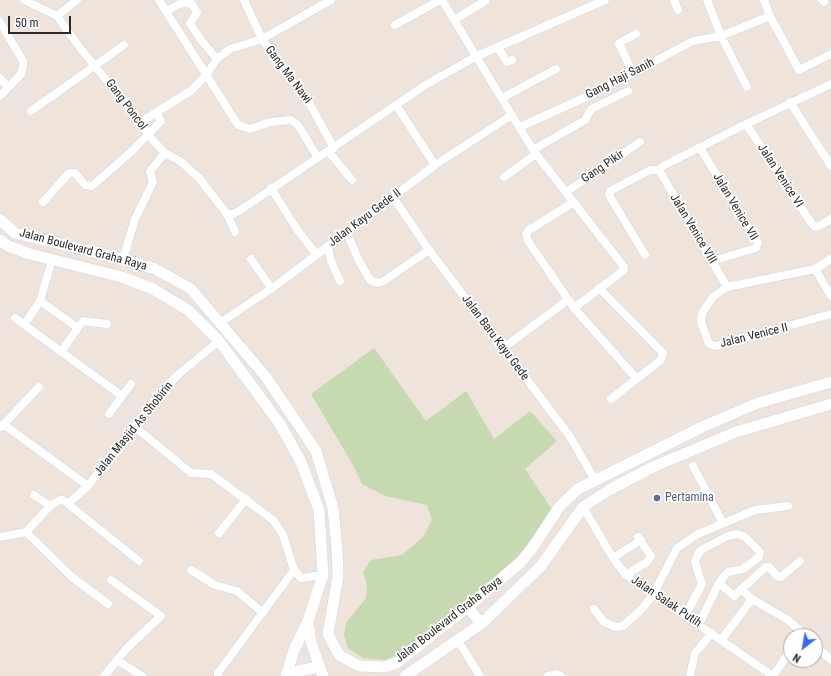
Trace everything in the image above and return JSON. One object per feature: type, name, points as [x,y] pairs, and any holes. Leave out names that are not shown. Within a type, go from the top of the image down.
[{"type":"main road","name":"Jalan Boulevard Graha Raya","points":[[0,220],[15,233],[123,259],[155,269],[191,289],[266,377],[316,452],[334,508],[338,571],[328,634],[339,655],[359,666],[385,667],[398,662],[468,607],[521,562],[533,547],[560,506],[578,489],[702,427],[758,403],[831,382]]},
{"type":"main road","points":[[4,243],[15,233]]},
{"type":"main road","name":"Jalan Boulevard Graha Raya","points":[[4,243],[52,260],[122,277],[153,289],[188,310],[219,341],[280,424],[301,462],[319,510],[323,571],[308,621],[311,642],[321,672]]},
{"type":"main road","name":"Jalan Boulevard Graha Raya","points":[[405,676],[481,624],[541,566],[583,506],[609,490],[655,466],[736,432],[831,404]]},
{"type":"main road","points":[[323,571],[338,571]]},
{"type":"main road","points":[[468,607],[481,624]]},
{"type":"main road","points":[[288,676],[294,650],[308,621]]},
{"type":"main road","points":[[288,676],[298,671],[321,672]]},
{"type":"street","name":"Gang Poncol","points":[[24,0],[57,16],[141,122],[148,135],[165,153],[180,161],[199,178],[227,214],[236,232]]},
{"type":"street","points":[[57,16],[78,0]]},
{"type":"street","points":[[160,0],[238,125],[250,129],[270,122],[291,120],[298,126],[318,158]]},
{"type":"street","name":"Gang Ma Nawi","points":[[244,0],[262,39],[308,101],[332,150],[352,180]]},
{"type":"street","points":[[141,122],[192,90],[206,75],[217,59],[230,49],[262,39],[331,0]]},
{"type":"street","points":[[395,25],[441,0],[478,56],[535,152],[625,269],[574,308]]},
{"type":"street","points":[[227,214],[233,214],[271,188],[332,150],[427,84],[478,56],[605,0]]},
{"type":"street","points":[[674,0],[678,10]]},
{"type":"street","points":[[707,0],[722,36],[748,87]]},
{"type":"street","points":[[764,0],[770,16],[799,70],[831,54]]},
{"type":"street","points":[[454,20],[485,1]]},
{"type":"street","points":[[166,11],[182,3],[192,4],[197,13],[190,23],[201,40],[217,59]]},
{"type":"street","name":"Gang Haji Sanih","points":[[520,128],[599,91],[632,72],[693,41],[722,36],[770,16]]},
{"type":"street","points":[[0,22],[23,61],[21,74],[0,96]]},
{"type":"street","points":[[632,72],[619,44],[636,34]]},
{"type":"street","points":[[31,111],[124,45]]},
{"type":"street","points":[[498,48],[507,62],[512,60]]},
{"type":"street","points":[[502,98],[556,69]]},
{"type":"street","points":[[0,78],[8,87]]},
{"type":"street","points":[[645,255],[609,195],[610,191],[650,170],[659,170],[663,166],[790,102],[831,84]]},
{"type":"street","points":[[504,177],[535,152],[585,120],[591,109],[628,91]]},
{"type":"street","points":[[790,102],[831,166]]},
{"type":"street","points":[[396,105],[435,164]]},
{"type":"street","points":[[43,202],[69,173],[74,173],[85,185],[92,186],[148,135],[161,121],[157,113]]},
{"type":"street","name":"Jalan Kayu Gede II","points":[[220,323],[272,289],[316,254],[347,233],[373,210],[393,197],[435,164],[512,115]]},
{"type":"street","name":"Jalan Venice VI","points":[[746,124],[815,227],[831,219]]},
{"type":"street","name":"Gang Pikir","points":[[566,192],[640,142]]},
{"type":"street","name":"Jalan Venice VII","points":[[700,148],[758,246],[712,261]]},
{"type":"street","points":[[123,259],[136,218],[153,182],[150,171],[165,153]]},
{"type":"street","name":"Jalan Venice VIII","points":[[659,170],[727,287]]},
{"type":"street","points":[[271,188],[296,228],[316,254]]},
{"type":"street","name":"Jalan Baru Kayu Gede","points":[[393,197],[429,250],[569,435],[595,480]]},
{"type":"street","points":[[574,202],[529,230],[526,234],[528,241],[574,308],[636,378]]},
{"type":"street","points":[[347,233],[366,274],[370,280],[377,282],[382,282],[429,250]]},
{"type":"street","points":[[328,246],[331,260],[340,280]]},
{"type":"street","points":[[251,259],[272,289]]},
{"type":"street","name":"Jalan Venice II","points":[[831,259],[815,268],[727,287],[713,297],[702,313],[701,322],[706,339],[712,345],[776,331],[831,314]]},
{"type":"street","points":[[24,325],[40,301],[52,260]]},
{"type":"street","points":[[815,268],[831,296]]},
{"type":"street","points":[[599,288],[663,352],[661,360],[611,399]]},
{"type":"street","points":[[503,348],[568,300]]},
{"type":"street","points":[[40,301],[78,328]]},
{"type":"street","points":[[15,318],[122,396]]},
{"type":"street","points":[[61,352],[83,320],[107,324]]},
{"type":"street","name":"Jalan Masjid As Shobirin","points":[[69,503],[88,486],[164,388],[219,341]]},
{"type":"street","points":[[109,414],[131,384]]},
{"type":"street","points":[[39,387],[1,426],[88,486]]},
{"type":"street","points":[[134,426],[191,472],[211,474],[273,520],[283,535],[294,570],[301,578],[323,571]]},
{"type":"street","points":[[693,466],[723,523]]},
{"type":"street","points":[[34,494],[50,506]]},
{"type":"street","points":[[220,533],[246,499]]},
{"type":"street","points":[[0,538],[26,532],[50,506],[60,500],[69,503],[139,561]]},
{"type":"street","name":"Jalan Salak Putih","points":[[583,506],[613,558],[626,575],[653,595],[722,639],[773,676]]},
{"type":"street","points":[[594,609],[604,622],[616,627],[623,626],[642,609],[653,595],[677,548],[698,534],[755,510],[788,506]]},
{"type":"street","points":[[26,532],[72,577],[108,604]]},
{"type":"street","points":[[685,616],[702,584],[695,562],[698,554],[701,550],[728,536],[740,534],[760,552],[759,557],[743,569],[728,572],[719,583],[699,624]]},
{"type":"street","points":[[613,558],[640,538],[650,554],[650,558],[647,562],[626,575]]},
{"type":"street","points":[[719,583],[732,596],[737,595],[741,589],[766,567],[769,567],[777,576],[781,577],[800,561]]},
{"type":"street","points":[[191,570],[215,585],[237,591],[263,613]]},
{"type":"street","points":[[218,676],[218,673],[294,570]]},
{"type":"street","points":[[104,676],[126,648],[161,616],[111,580]]},
{"type":"street","points":[[741,589],[752,599],[788,620],[796,628]]},
{"type":"street","points":[[722,639],[752,599]]},
{"type":"street","points":[[690,676],[695,653],[712,633]]},
{"type":"street","points":[[458,641],[480,676]]},
{"type":"street","points":[[823,652],[831,660]]},
{"type":"street","points":[[117,660],[142,676]]},
{"type":"street","points":[[773,676],[783,662]]},
{"type":"street","points":[[548,676],[557,674],[561,676]]},
{"type":"green space","points":[[374,348],[426,421],[466,391],[494,439],[530,411],[557,441],[525,469],[551,508],[538,530],[518,556],[461,608],[399,654],[385,660],[363,658],[348,648],[344,635],[346,623],[366,598],[367,585],[363,572],[371,560],[402,555],[423,537],[432,520],[427,505],[385,496],[362,484],[353,465],[311,394]]},
{"type":"place","name":"Pertamina","points":[[657,498]]}]
